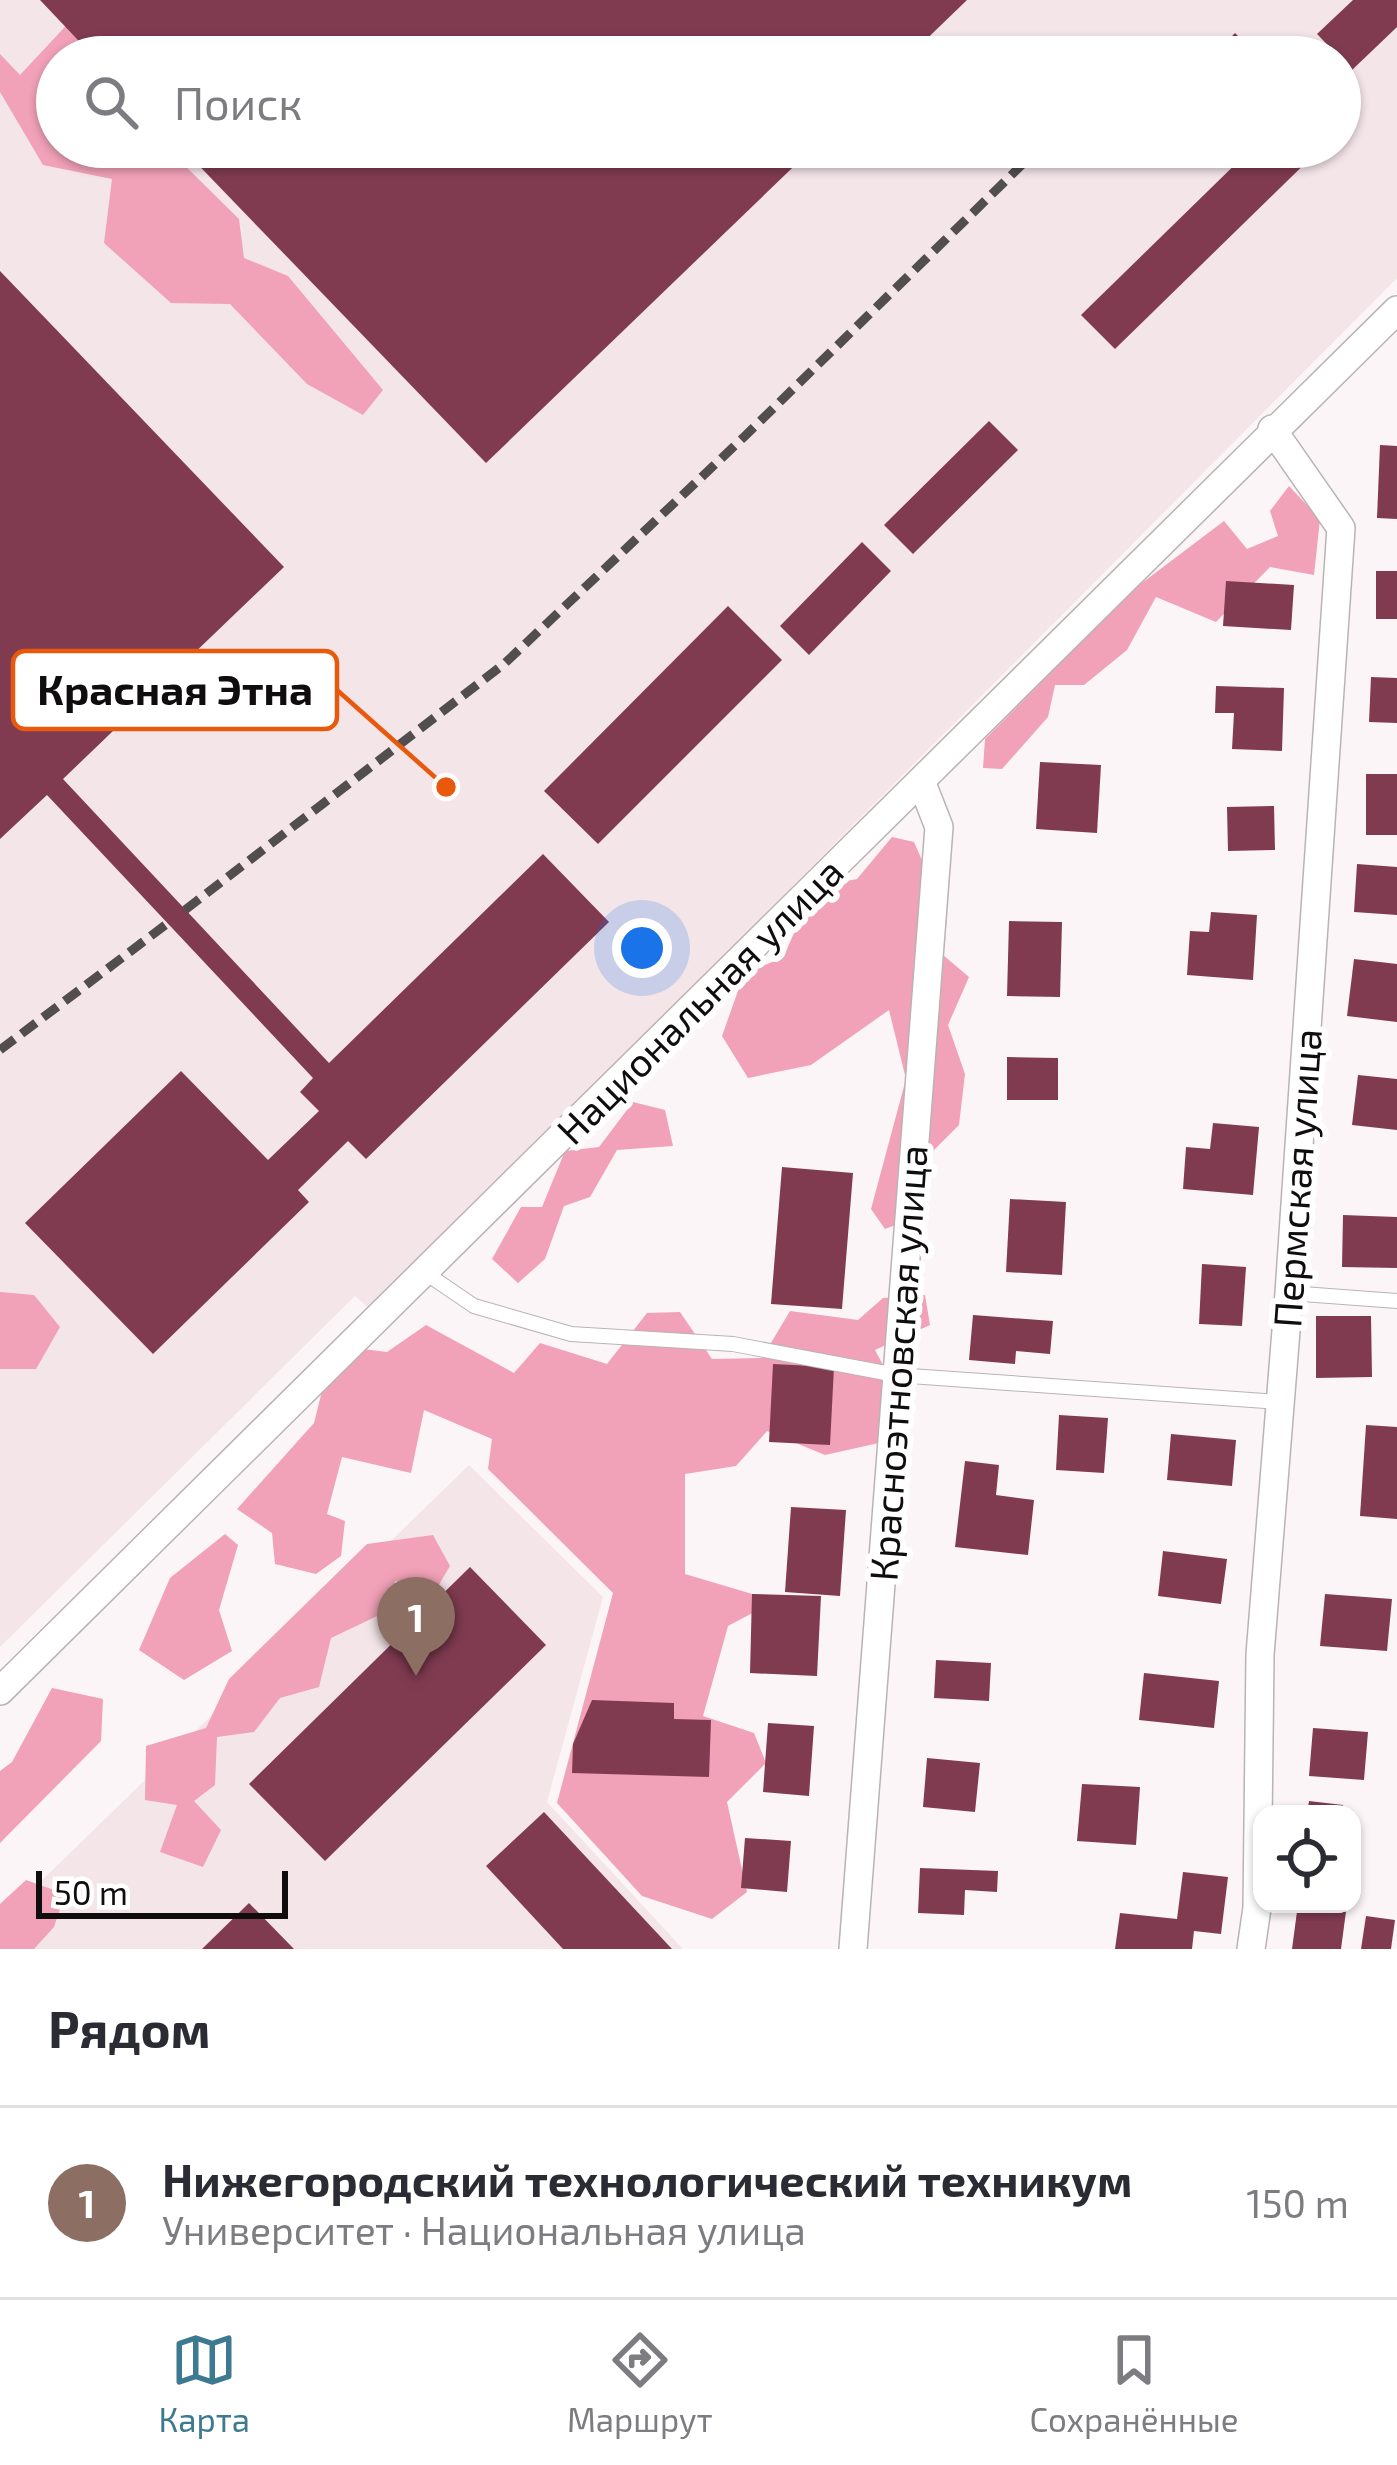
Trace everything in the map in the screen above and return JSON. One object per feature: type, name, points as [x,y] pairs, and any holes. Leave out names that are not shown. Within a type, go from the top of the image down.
[{"type":"street","name":"Национальная улица","points":[[0,1691],[1397,310]]},
{"type":"street","name":"Пермская улица","points":[[1251,1949],[1257,1908],[1260,1655],[1341,528],[1272,429]]},
{"type":"street","name":"Красноэтновская улица","points":[[854,1949],[939,826],[920,781]]},
{"type":"lane","points":[[424,1272],[474,1306],[571,1334],[733,1344],[896,1375],[1278,1402]]},
{"type":"lane","points":[[1289,1293],[1397,1301]]},
{"type":"shaded area","points":[[0,0],[1397,0],[1397,278],[371,1310],[355,1296],[0,1647]]},
{"type":"shaded area","points":[[90,0],[113,36],[56,36]]},
{"type":"shaded area","points":[[0,54],[20,75],[36,58],[36,153],[0,92]]},
{"type":"shaded area","points":[[58,168],[187,168],[239,219],[244,258],[288,276],[383,390],[363,415],[307,384],[230,304],[171,303],[104,243],[112,179]]},
{"type":"shaded area","points":[[1289,486],[1320,519],[1314,575],[1270,567],[1216,622],[1156,597],[1127,650],[1084,685],[1055,685],[1048,717],[1002,769],[983,768],[985,739],[1134,589],[1224,521],[1247,549],[1278,536],[1270,511]]},
{"type":"shaded area","points":[[892,837],[914,842],[947,917],[943,955],[969,977],[948,1025],[965,1074],[959,1125],[931,1153],[920,1216],[885,1229],[871,1209],[906,1079],[889,1010],[811,1065],[748,1078],[722,1036],[744,974],[784,957],[810,906],[830,889],[857,879]]},
{"type":"shaded area","points":[[633,1102],[665,1110],[673,1146],[617,1150],[590,1197],[564,1206],[545,1259],[518,1283],[492,1259],[521,1207],[542,1207],[565,1151],[599,1147]]},
{"type":"shaded area","points":[[0,1292],[34,1295],[60,1327],[36,1369],[0,1369]]},
{"type":"shaded area","points":[[925,1295],[930,1325],[875,1350],[906,1408],[901,1438],[825,1455],[767,1431],[736,1466],[685,1474],[685,1574],[810,1611],[760,1609],[728,1626],[703,1716],[754,1733],[766,1763],[727,1802],[747,1892],[712,1919],[642,1896],[557,1803],[613,1593],[488,1469],[492,1439],[424,1410],[411,1473],[342,1457],[327,1514],[345,1521],[341,1556],[316,1574],[275,1564],[272,1533],[237,1509],[314,1423],[322,1391],[363,1349],[387,1352],[426,1325],[514,1373],[540,1343],[607,1364],[647,1313],[680,1312],[712,1359],[762,1358],[790,1311],[858,1320],[883,1298]]},
{"type":"shaded area","points":[[469,1465],[603,1597],[547,1802],[683,1949],[0,1949],[0,1921]]},
{"type":"shaded area","points":[[225,1534],[238,1545],[219,1610],[232,1651],[184,1680],[139,1650],[170,1578]]},
{"type":"shaded area","points":[[433,1535],[450,1566],[434,1593],[395,1581],[392,1609],[331,1638],[319,1687],[280,1698],[254,1732],[217,1737],[215,1785],[194,1801],[221,1830],[203,1867],[160,1852],[177,1805],[145,1800],[146,1746],[206,1728],[229,1679],[367,1544]]},
{"type":"shaded area","points":[[52,1688],[103,1699],[101,1741],[0,1843],[0,1771],[12,1762]]},
{"type":"shaded area","points":[[26,1880],[65,1894],[54,1927],[34,1949],[0,1949],[0,1904]]},
{"type":"building","points":[[40,0],[967,0],[930,36],[74,36]]},
{"type":"building","points":[[1353,0],[1397,0],[1397,27],[1361,61],[1361,36],[1317,34]]},
{"type":"building","points":[[201,168],[792,168],[486,463]]},
{"type":"building","points":[[1232,168],[1300,168],[1115,349],[1081,315]]},
{"type":"building","points":[[0,271],[284,567],[63,779],[329,1063],[543,854],[609,922],[366,1159],[348,1141],[298,1190],[309,1202],[153,1354],[25,1223],[181,1071],[268,1160],[319,1111],[300,1092],[313,1078],[47,795],[0,839]]},
{"type":"building","points":[[989,421],[1018,450],[913,554],[884,525]]},
{"type":"building","points":[[1380,445],[1397,446],[1397,519],[1377,518]]},
{"type":"building","points":[[862,542],[891,571],[809,655],[780,626]]},
{"type":"building","points":[[1376,571],[1397,571],[1397,619],[1376,619]]},
{"type":"building","points":[[1226,581],[1294,585],[1291,630],[1223,626]]},
{"type":"building","points":[[728,606],[782,660],[598,844],[544,791]]},
{"type":"building","points":[[1371,677],[1397,678],[1397,723],[1369,722]]},
{"type":"building","points":[[1216,686],[1284,688],[1282,751],[1232,749],[1234,713],[1215,713]]},
{"type":"building","points":[[1040,762],[1101,765],[1097,833],[1036,829]]},
{"type":"building","points":[[1366,774],[1397,774],[1397,835],[1366,835]]},
{"type":"building","points":[[1274,806],[1275,850],[1228,851],[1227,807]]},
{"type":"building","points":[[1357,864],[1397,867],[1397,915],[1354,912]]},
{"type":"building","points":[[1211,912],[1257,915],[1253,980],[1187,975],[1190,931],[1209,932]]},
{"type":"building","points":[[1009,921],[1062,922],[1060,997],[1007,996]]},
{"type":"building","points":[[1354,959],[1397,964],[1397,1022],[1347,1016]]},
{"type":"building","points":[[1007,1057],[1058,1058],[1058,1100],[1007,1100]]},
{"type":"building","points":[[1358,1075],[1397,1079],[1397,1130],[1352,1125]]},
{"type":"building","points":[[1213,1123],[1259,1127],[1253,1195],[1183,1189],[1186,1147],[1210,1149]]},
{"type":"building","points":[[782,1167],[853,1173],[842,1309],[771,1304]]},
{"type":"building","points":[[1010,1199],[1066,1202],[1062,1275],[1006,1272]]},
{"type":"building","points":[[1343,1215],[1397,1217],[1397,1268],[1342,1267]]},
{"type":"building","points":[[1202,1264],[1246,1267],[1242,1326],[1199,1324]]},
{"type":"building","points":[[973,1315],[1053,1321],[1050,1354],[1016,1351],[1015,1364],[969,1360]]},
{"type":"building","points":[[1316,1316],[1371,1316],[1372,1377],[1316,1378]]},
{"type":"building","points":[[773,1364],[834,1367],[830,1445],[769,1442]]},
{"type":"building","points":[[1059,1415],[1108,1418],[1104,1473],[1056,1470]]},
{"type":"building","points":[[1366,1425],[1397,1427],[1397,1519],[1360,1516]]},
{"type":"building","points":[[1171,1434],[1236,1440],[1232,1486],[1167,1480]]},
{"type":"building","points":[[965,1461],[999,1465],[996,1495],[1034,1500],[1028,1555],[955,1547]]},
{"type":"building","points":[[791,1507],[846,1510],[840,1596],[785,1592]]},
{"type":"building","points":[[1163,1551],[1227,1559],[1221,1604],[1158,1596]]},
{"type":"building","points":[[470,1567],[546,1645],[325,1861],[249,1784]]},
{"type":"building","points":[[752,1594],[821,1596],[817,1676],[750,1673]]},
{"type":"building","points":[[1325,1594],[1392,1599],[1387,1651],[1320,1646]]},
{"type":"building","points":[[936,1660],[991,1663],[989,1701],[934,1698]]},
{"type":"building","points":[[1144,1673],[1219,1681],[1214,1728],[1139,1720]]},
{"type":"building","points":[[592,1700],[674,1703],[674,1719],[711,1720],[709,1777],[572,1773],[573,1744]]},
{"type":"building","points":[[768,1723],[814,1726],[809,1796],[763,1792]]},
{"type":"building","points":[[1313,1728],[1368,1732],[1364,1780],[1309,1776]]},
{"type":"building","points":[[927,1758],[980,1763],[975,1812],[923,1807]]},
{"type":"building","points":[[1082,1784],[1140,1787],[1136,1845],[1077,1841]]},
{"type":"building","points":[[544,1812],[672,1949],[563,1949],[486,1866]]},
{"type":"building","points":[[745,1838],[791,1841],[787,1892],[741,1888]]},
{"type":"building","points":[[920,1868],[998,1871],[997,1892],[965,1890],[964,1915],[918,1913]]},
{"type":"building","points":[[1183,1872],[1228,1877],[1221,1934],[1194,1931],[1192,1949],[1115,1949],[1120,1913],[1177,1919]]},
{"type":"building","points":[[249,1903],[294,1949],[202,1949]]},
{"type":"building","points":[[1297,1913],[1346,1913],[1341,1949],[1292,1949]]},
{"type":"building","points":[[1366,1916],[1395,1920],[1391,1949],[1361,1949]]},
{"type":"railway","points":[[185,910],[504,664],[1019,168]]},
{"type":"railway","points":[[0,1050],[168,923]]},
{"type":"place","name":"Красная Этна","points":[[446,787]]},
{"type":"place","name":"Нижегородский технологический техникум","points":[[416,1676]]}]
